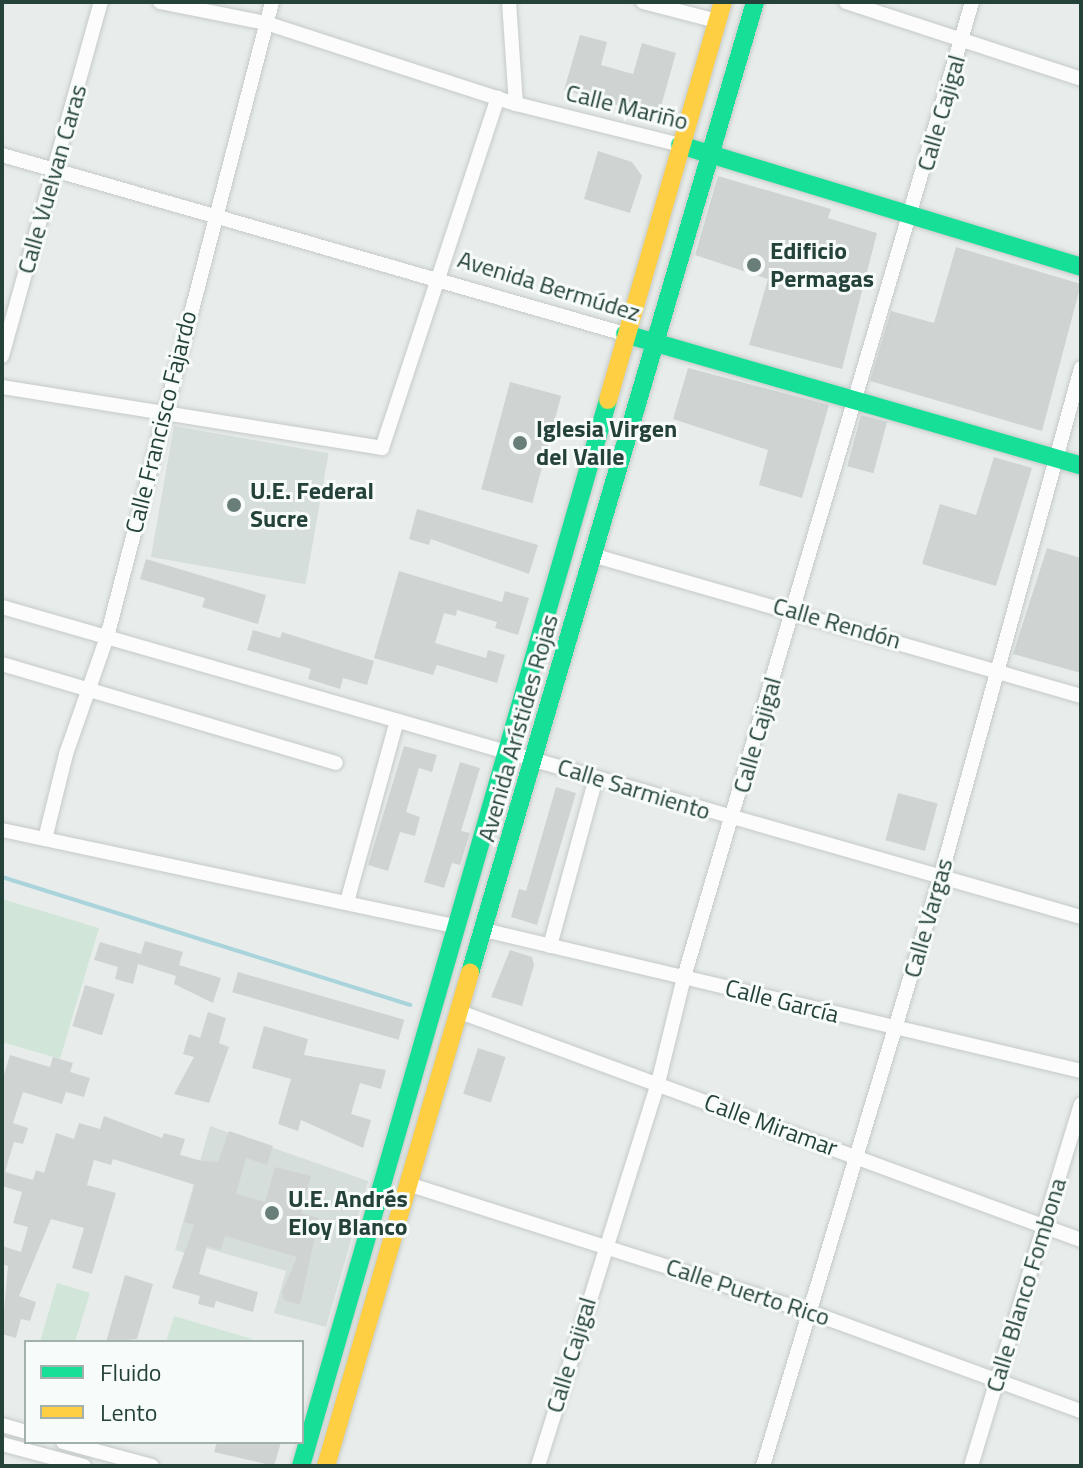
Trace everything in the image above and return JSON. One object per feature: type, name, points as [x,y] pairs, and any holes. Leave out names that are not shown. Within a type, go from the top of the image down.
[{"type":"main road","name":"Avenida Arístides Rojas","points":[[301,1466],[457,927],[504,751],[723,2]]},
{"type":"main road","name":"Avenida Arístides Rojas","points":[[326,1466],[411,1185],[652,342],[755,2]]},
{"type":"main road","name":"Calle Mariño","points":[[680,145],[1081,267]]},
{"type":"main road","name":"Avenida Bermúdez","points":[[625,334],[1081,466]]},
{"type":"street","name":"Calle Vuelvan Caras","points":[[2,356],[101,2]]},
{"type":"street","name":"Calle Mariño","points":[[160,2],[266,23],[516,104],[680,145]]},
{"type":"street","name":"Calle Francisco Fajardo","points":[[45,839],[87,691],[107,637],[213,215],[272,2]]},
{"type":"street","points":[[509,2],[516,104]]},
{"type":"street","points":[[643,2],[717,21]]},
{"type":"street","points":[[846,2],[1081,79]]},
{"type":"street","name":"Calle Cajigal","points":[[538,1466],[604,1245],[658,1083],[684,977],[912,215],[972,2]]},
{"type":"street","points":[[2,387],[382,448],[498,98]]},
{"type":"street","name":"Avenida Bermúdez","points":[[2,155],[437,276],[625,334]]},
{"type":"street","name":"Calle Vargas","points":[[763,1466],[940,879],[1081,368]]},
{"type":"street","name":"Calle Rendón","points":[[592,555],[996,668],[1081,696]]},
{"type":"street","name":"Calle Sarmiento","points":[[2,607],[940,879],[1081,917]]},
{"type":"street","points":[[2,664],[336,763]]},
{"type":"street","points":[[347,902],[397,721]]},
{"type":"street","points":[[550,946],[596,778]]},
{"type":"street","points":[[2,830],[457,927]]},
{"type":"street","name":"Calle García","points":[[484,930],[1081,1071]]},
{"type":"street","name":"Calle Miramar","points":[[460,1012],[1081,1240]]},
{"type":"street","name":"Calle Blanco Fombona","points":[[971,1466],[1081,1104]]},
{"type":"street","name":"Calle Puerto Rico","points":[[411,1185],[810,1312],[1081,1411]]},
{"type":"street","points":[[2,1425],[24,1431]]},
{"type":"street","points":[[2,1444],[84,1466]]},
{"type":"street","points":[[70,1444],[152,1466]]},
{"type":"shaded area","name":"U.E. Federal Sucre","points":[[174,426],[329,453],[306,584],[151,557]]},
{"type":"shaded area","name":"U.E. Andrés Eloy Blanco","points":[[210,1126],[368,1181],[326,1327],[274,1313],[286,1271],[192,1244],[188,1254],[175,1250]]},
{"type":"green space","points":[[2,899],[99,928],[60,1059],[2,1042]]},
{"type":"green space","points":[[57,1283],[90,1293],[76,1340],[41,1340]]},
{"type":"green space","points":[[174,1316],[252,1339],[252,1340],[167,1340]]},
{"type":"building","points":[[580,35],[607,42],[601,65],[633,74],[642,43],[676,53],[658,117],[564,90]]},
{"type":"building","points":[[598,151],[632,162],[642,176],[630,213],[584,199]]},
{"type":"building","points":[[718,176],[831,209],[828,218],[877,233],[842,369],[749,345],[768,279],[695,255]]},
{"type":"building","points":[[956,247],[1081,284],[1042,431],[870,381],[891,311],[934,323]]},
{"type":"building","points":[[688,368],[829,405],[802,498],[759,485],[768,450],[673,419]]},
{"type":"building","name":"Iglesia Virgen del Valle","points":[[510,382],[561,396],[532,503],[481,489]]},
{"type":"building","points":[[861,415],[887,422],[873,473],[847,466]]},
{"type":"building","points":[[994,457],[1032,468],[996,586],[922,564],[940,504],[976,515]]},
{"type":"building","points":[[417,509],[538,545],[529,574],[431,539],[429,545],[409,539]]},
{"type":"building","points":[[1047,548],[1081,558],[1081,673],[1013,654]]},
{"type":"building","points":[[146,559],[266,595],[258,624],[202,607],[205,598],[140,579]]},
{"type":"building","points":[[399,571],[502,602],[505,591],[529,598],[518,635],[495,628],[497,622],[457,610],[456,616],[444,613],[435,643],[486,658],[488,650],[505,655],[497,683],[437,665],[433,675],[374,658]]},
{"type":"building","points":[[253,630],[280,638],[282,632],[374,661],[367,685],[343,678],[340,689],[308,679],[311,669],[247,650]]},
{"type":"building","points":[[404,746],[437,755],[432,772],[419,768],[406,812],[420,817],[415,836],[400,832],[388,871],[368,865]]},
{"type":"building","points":[[460,762],[480,768],[461,831],[470,833],[460,865],[452,863],[444,888],[424,882]]},
{"type":"building","points":[[556,787],[576,793],[537,925],[511,917],[519,889],[526,891]]},
{"type":"building","points":[[898,793],[938,804],[925,851],[885,840]]},
{"type":"building","points":[[145,941],[183,952],[179,965],[221,978],[213,1003],[174,984],[176,976],[138,964],[133,984],[115,979],[118,967],[94,960],[100,942],[141,954]]},
{"type":"building","points":[[510,950],[532,957],[534,965],[522,1006],[491,997]]},
{"type":"building","points":[[238,972],[404,1020],[399,1040],[232,992]]},
{"type":"building","points":[[85,985],[115,994],[102,1035],[72,1026]]},
{"type":"building","points":[[208,1012],[226,1018],[219,1043],[229,1047],[209,1103],[174,1094],[194,1057],[183,1054],[189,1034],[200,1038]]},
{"type":"building","points":[[264,1026],[308,1039],[304,1055],[386,1070],[381,1089],[360,1083],[351,1114],[371,1120],[363,1148],[301,1120],[298,1131],[278,1124],[291,1079],[252,1068]]},
{"type":"building","points":[[478,1048],[506,1057],[491,1103],[463,1094]]},
{"type":"building","points":[[10,1055],[50,1067],[53,1057],[73,1063],[70,1072],[90,1078],[84,1097],[66,1092],[62,1104],[23,1092],[13,1123],[28,1128],[23,1144],[14,1142],[5,1172],[33,1180],[36,1170],[44,1173],[56,1133],[74,1139],[79,1123],[100,1129],[104,1116],[162,1138],[164,1133],[185,1139],[180,1155],[202,1161],[218,1162],[229,1131],[273,1146],[267,1165],[246,1158],[236,1194],[265,1202],[275,1167],[311,1176],[301,1213],[319,1218],[300,1305],[284,1300],[282,1292],[297,1257],[225,1236],[221,1250],[207,1246],[199,1274],[258,1292],[253,1312],[216,1301],[214,1308],[198,1304],[200,1296],[172,1288],[194,1225],[184,1222],[195,1185],[113,1159],[111,1165],[94,1160],[87,1185],[116,1193],[92,1274],[72,1268],[84,1228],[51,1219],[19,1296],[36,1302],[30,1321],[21,1319],[16,1338],[2,1334],[8,1266],[2,1264],[2,1246],[21,1252],[28,1227],[13,1223],[22,1192],[2,1186],[2,1081]]},
{"type":"building","points":[[125,1275],[153,1284],[137,1339],[107,1340]]},
{"type":"building","points":[[216,1444],[280,1444],[274,1466],[214,1452]]},
{"type":"waterway","points":[[2,877],[410,1005]]},
{"type":"traffic: fast","points":[[470,973],[755,2]]},
{"type":"traffic: fast","points":[[680,145],[1081,267]]},
{"type":"traffic: fast","points":[[625,334],[1081,466]]},
{"type":"traffic: fast","points":[[301,1466],[608,400]]},
{"type":"traffic: slow","points":[[608,400],[723,2]]},
{"type":"traffic: slow","points":[[326,1466],[470,973]]},
{"type":"place","name":"Edificio Permagas","points":[[754,265]]},
{"type":"place","name":"Iglesia Virgen del Valle","points":[[520,443]]},
{"type":"place","name":"U.E. Federal Sucre","points":[[234,505]]},
{"type":"place","name":"U.E. Andrés Eloy Blanco","points":[[272,1213]]}]
